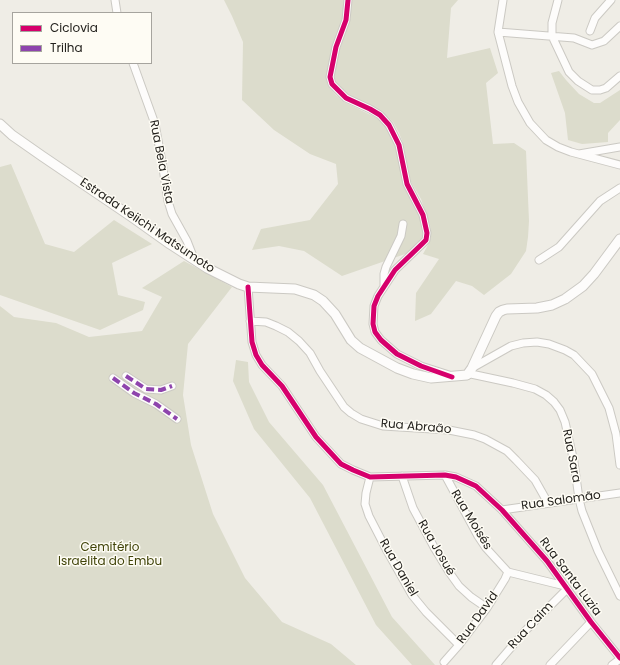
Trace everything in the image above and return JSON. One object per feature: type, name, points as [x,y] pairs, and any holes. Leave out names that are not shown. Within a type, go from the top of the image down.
[{"type":"main road","name":"Estrada Keiichi Matsumoto","points":[[0,124],[12,135],[42,156],[221,276],[248,287],[295,289],[314,295],[323,301],[331,310],[351,340],[360,348],[413,374],[431,378],[452,377],[470,371]]},
{"type":"main road","points":[[470,371],[499,312],[507,309],[537,308],[552,305],[565,299],[583,286],[594,274],[620,239]]},
{"type":"street","points":[[115,0],[117,12]]},
{"type":"street","points":[[348,0],[346,20],[336,47],[331,71],[330,77],[332,84],[346,98],[380,115],[395,134],[399,145],[407,184],[417,201],[427,233],[426,240],[395,270],[378,296],[373,314],[373,324],[381,340],[397,354],[408,360],[452,377]]},
{"type":"street","points":[[503,0],[498,32],[512,86],[518,102],[530,123],[546,140],[558,147],[620,165]]},
{"type":"street","points":[[558,0],[552,23],[552,36],[569,72],[592,90],[606,88],[620,76]]},
{"type":"street","points":[[590,31],[595,18],[611,0]]},
{"type":"street","points":[[498,32],[574,38],[592,45],[604,41],[620,26]]},
{"type":"street","name":"Rua Bela Vista","points":[[133,64],[155,124],[168,201],[172,214],[187,241],[194,259]]},
{"type":"street","points":[[578,154],[620,147]]},
{"type":"street","points":[[539,260],[558,247],[600,201],[620,188]]},
{"type":"street","points":[[384,286],[384,274],[386,267],[400,236],[403,224]]},
{"type":"street","name":"Rua Santa Luzia","points":[[248,287],[252,342],[256,355],[262,366],[282,386],[316,437],[341,464],[370,477],[445,475],[456,477],[476,486],[502,510],[547,561],[591,622],[620,658]]},
{"type":"street","name":"Rua Abraão","points":[[250,321],[266,322],[276,326],[288,332],[300,341],[310,352],[320,371],[340,401],[351,413],[361,419],[383,426],[461,431],[485,439],[507,451],[516,460],[535,480],[548,503]]},
{"type":"street","points":[[470,371],[511,346],[524,343],[537,342],[549,344],[574,355],[592,374],[609,408],[616,434],[620,465]]},
{"type":"street","name":"Rua Sara","points":[[470,371],[471,374],[525,386],[546,395],[560,410],[565,422],[574,462],[579,499],[598,551],[620,596]]},
{"type":"street","points":[[126,376],[146,389],[161,390],[172,386]]},
{"type":"street","points":[[113,378],[134,393],[156,404],[177,419]]},
{"type":"street","name":"Rua Moisés","points":[[445,475],[478,536],[486,548],[508,572]]},
{"type":"street","name":"Rua Josué","points":[[402,476],[413,508],[449,572],[459,586],[471,597],[487,608]]},
{"type":"street","name":"Rua Daniel","points":[[370,477],[366,493],[366,504],[374,527],[412,595],[426,612],[459,645]]},
{"type":"street","name":"Rua Salomão","points":[[502,510],[620,493]]},
{"type":"street","points":[[508,572],[566,587]]},
{"type":"street","name":"Rua David","points":[[444,662],[487,608],[508,572]]},
{"type":"street","name":"Rua Caim","points":[[496,665],[566,587]]},
{"type":"street","points":[[550,665],[591,622]]},
{"type":"street","points":[[612,665],[620,658]]},
{"type":"green space","points":[[224,0],[344,0],[342,19],[332,46],[326,77],[328,86],[344,102],[377,118],[386,127],[396,146],[403,185],[419,216],[423,233],[422,239],[408,253],[342,276],[304,251],[279,246],[252,250],[261,229],[310,220],[338,184],[336,164],[310,154],[274,130],[242,100],[243,42]]},
{"type":"green space","points":[[352,0],[458,0],[451,8],[447,58],[490,48],[498,73],[486,83],[493,144],[514,143],[526,151],[529,221],[528,237],[526,251],[511,274],[484,295],[472,286],[456,281],[431,314],[415,321],[416,293],[439,259],[423,254],[430,241],[430,225],[421,199],[411,182],[403,143],[393,122],[382,112],[349,95],[336,82],[334,76],[340,48],[350,20]]},
{"type":"green space","points":[[559,71],[579,94],[594,103],[600,103],[620,90],[620,120],[608,133],[608,142],[582,144],[568,140],[565,113],[551,73]]},
{"type":"green space","points":[[11,164],[45,244],[74,252],[114,220],[152,244],[112,263],[118,295],[145,302],[143,310],[100,330],[0,295],[0,167]]},
{"type":"green space","name":"Cemitério Israelita do Embu","points":[[184,261],[232,287],[188,344],[183,395],[191,445],[213,514],[245,578],[282,622],[331,644],[356,665],[0,665],[0,306],[14,317],[56,323],[89,337],[142,331],[162,297],[142,288]]},
{"type":"green space","points":[[236,360],[248,362],[249,382],[269,422],[323,485],[392,617],[435,665],[412,665],[376,625],[310,498],[254,429],[233,381]]},
{"type":"marked path","points":[[126,376],[146,389],[161,390],[172,386]]},
{"type":"marked path","points":[[113,378],[134,393],[156,404],[177,419]]},
{"type":"cycle path","points":[[348,0],[346,20],[336,47],[330,77],[332,84],[346,98],[380,115],[389,125],[399,145],[407,184],[423,215],[427,233],[426,240],[395,270],[378,296],[374,306],[373,324],[375,332],[381,340],[397,354],[421,366],[452,377]]},
{"type":"cycle path","points":[[248,287],[252,342],[256,355],[262,365],[282,386],[316,437],[341,464],[370,477],[445,475],[456,477],[476,486],[502,510],[547,561],[591,622],[620,658]]}]
